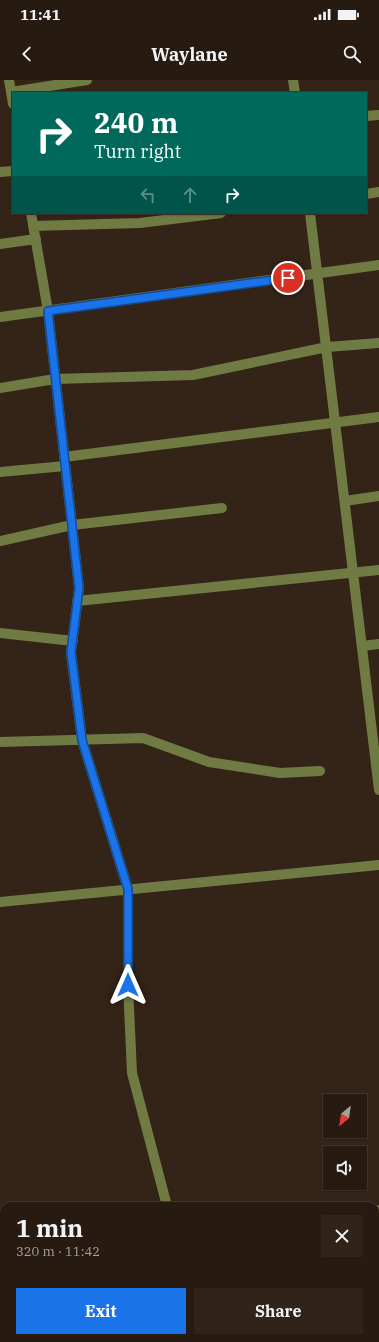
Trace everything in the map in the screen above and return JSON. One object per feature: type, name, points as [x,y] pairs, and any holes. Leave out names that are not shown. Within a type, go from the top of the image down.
[{"type":"street","points":[[9,80],[12,98]]},
{"type":"street","points":[[11,92],[87,80]]},
{"type":"street","points":[[293,80],[295,92]]},
{"type":"street","points":[[367,116],[379,115]]},
{"type":"street","points":[[0,172],[12,171]]},
{"type":"street","points":[[367,194],[379,192]]},
{"type":"street","points":[[31,214],[48,311],[79,588],[71,652],[82,740],[128,889],[128,985],[132,1073],[166,1202]]},
{"type":"street","points":[[34,226],[140,223],[213,214]]},
{"type":"street","points":[[310,214],[379,790]]},
{"type":"street","points":[[0,244],[36,239]]},
{"type":"street","points":[[0,317],[379,265]]},
{"type":"street","points":[[0,388],[55,379],[194,375],[327,347],[379,343]]},
{"type":"street","points":[[0,472],[336,422],[379,417]]},
{"type":"street","points":[[345,501],[379,496]]},
{"type":"street","points":[[0,541],[72,525],[222,508]]},
{"type":"street","points":[[77,600],[354,574],[379,570]]},
{"type":"street","points":[[0,633],[73,641]]},
{"type":"street","points":[[362,646],[379,644]]},
{"type":"street","points":[[0,742],[143,738],[209,762],[280,773],[320,771]]},
{"type":"street","points":[[0,902],[379,865]]},
{"type":"route","points":[[128,985],[128,889],[82,740],[71,652],[79,588],[48,311],[288,278]]}]
